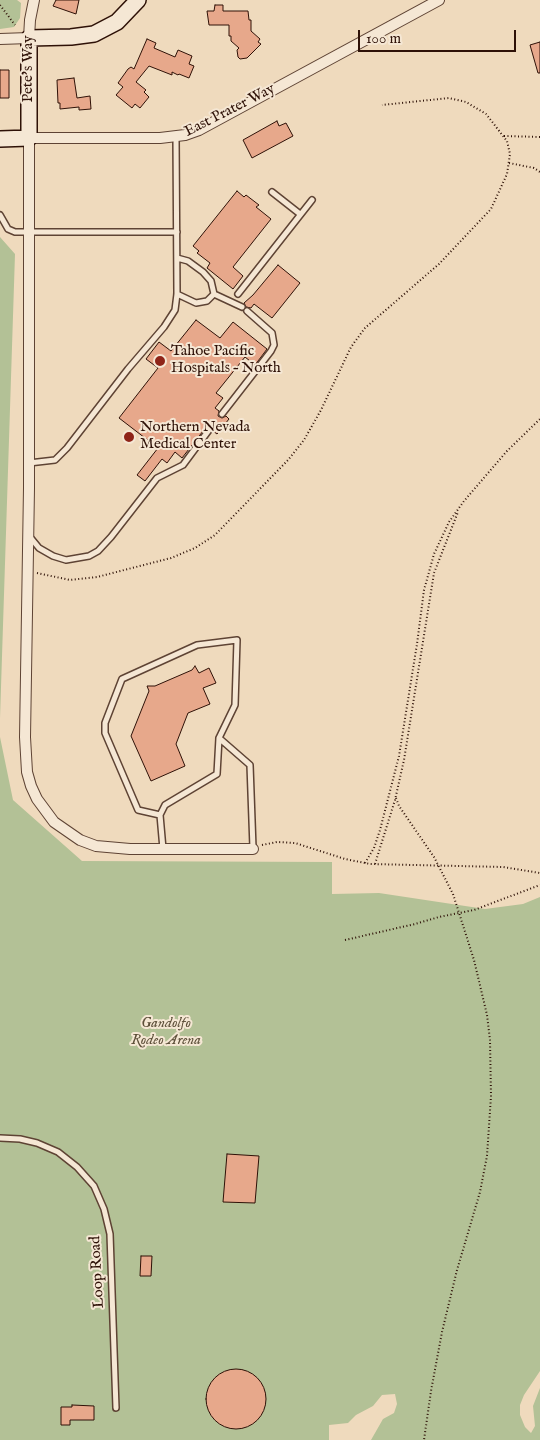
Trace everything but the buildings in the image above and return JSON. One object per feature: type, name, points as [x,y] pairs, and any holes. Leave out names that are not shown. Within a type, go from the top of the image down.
[{"type":"street","name":"Pete's Way","points":[[29,138],[29,38],[34,0]]},
{"type":"street","points":[[0,39],[71,37],[94,34],[117,22],[138,0]]},
{"type":"street","name":"East Prater Way","points":[[0,138],[176,137],[199,130],[439,0]]},
{"type":"street","points":[[29,138],[29,462],[25,755],[27,772],[37,799],[54,822],[80,840],[96,846],[163,849],[253,849]]},
{"type":"lane","points":[[29,462],[54,460],[67,448],[164,327],[175,310],[177,294],[176,137]]},
{"type":"lane","points":[[272,192],[300,214]]},
{"type":"lane","points":[[238,294],[312,200]]},
{"type":"lane","points":[[0,215],[8,229],[15,232],[177,232]]},
{"type":"lane","points":[[177,258],[188,261],[203,272],[211,281],[214,294]]},
{"type":"lane","points":[[177,294],[196,303],[207,301],[214,294]]},
{"type":"lane","points":[[214,294],[233,301],[242,307]]},
{"type":"lane","points":[[222,414],[274,345],[272,333],[248,311]]},
{"type":"lane","points":[[28,535],[39,548],[53,556],[66,560],[90,556],[111,537],[157,478],[183,465],[209,430]]},
{"type":"lane","points":[[160,815],[138,810],[105,733],[105,722],[122,679],[197,645],[237,640],[235,704],[219,738],[216,774],[165,805],[160,815],[163,849]]},
{"type":"lane","points":[[219,738],[250,765],[253,849]]},
{"type":"lane","name":"Loop Road","points":[[0,1138],[20,1139],[58,1152],[78,1167],[94,1186],[104,1209],[110,1234],[116,1408]]},
{"type":"path","points":[[0,5],[15,25]]},
{"type":"path","points":[[27,571],[70,580],[97,577],[150,564],[183,553],[195,548],[215,535],[288,460],[304,440],[321,410],[351,347],[364,328],[439,264],[491,208],[503,186],[509,163],[509,148],[504,136],[486,114],[477,107],[457,100],[440,98],[382,105]]},
{"type":"path","points":[[504,136],[540,137]]},
{"type":"path","points":[[509,163],[534,168],[540,172]]},
{"type":"path","points":[[365,863],[374,848],[380,830],[399,756],[429,571],[442,536],[459,508],[507,451],[540,419]]},
{"type":"path","points":[[376,864],[396,798],[422,652],[430,591],[459,508]]},
{"type":"path","points":[[396,798],[399,806],[439,865],[453,894],[474,960],[489,1028],[491,1096],[489,1142],[480,1192],[457,1270],[438,1350],[424,1440]]},
{"type":"path","points":[[253,849],[266,843],[296,843],[345,860],[365,863],[512,867],[540,873]]},
{"type":"path","points":[[345,940],[488,906],[540,885]]},
{"type":"green space","points":[[0,0],[17,0],[21,3],[20,18],[14,27],[0,29]]},
{"type":"green space","points":[[0,237],[15,254],[0,718]]},
{"type":"green space","name":"Gandolfo Rodeo Arena","points":[[0,737],[13,800],[82,861],[332,862],[332,894],[379,893],[485,909],[523,904],[540,897],[540,1371],[524,1395],[520,1405],[520,1415],[525,1427],[531,1433],[535,1426],[533,1406],[540,1388],[540,1440],[371,1440],[383,1419],[394,1413],[397,1404],[395,1394],[382,1395],[373,1406],[356,1415],[348,1423],[329,1425],[329,1440],[0,1440]]},
{"type":"place","name":"Tahoe Pacific Hospitals – North","points":[[160,361]]},
{"type":"place","name":"Northern Nevada Medical Center","points":[[129,437]]}]
